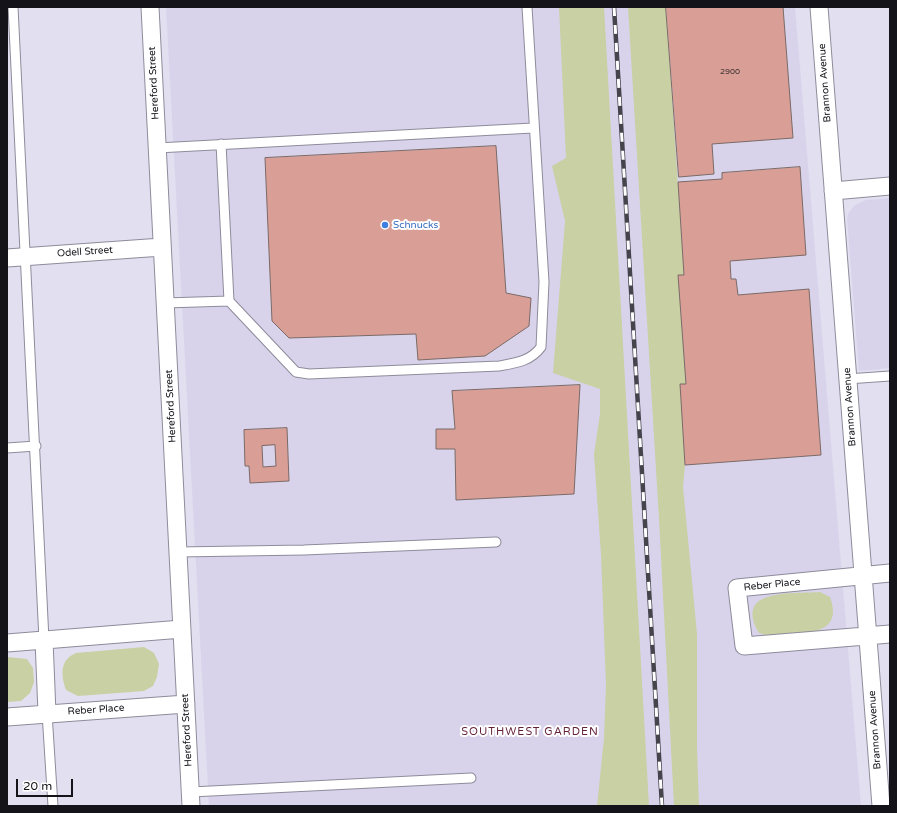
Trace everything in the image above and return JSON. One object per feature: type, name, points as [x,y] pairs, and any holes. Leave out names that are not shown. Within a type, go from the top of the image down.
[{"type":"street","name":"Hereford Street","points":[[150,7],[191,799]]},
{"type":"street","name":"Brannon Avenue","points":[[819,7],[881,806]]},
{"type":"street","points":[[833,190],[890,186]]},
{"type":"street","name":"Odell Street","points":[[7,258],[162,247]]},
{"type":"street","name":"Reber Place","points":[[890,574],[737,588],[744,646],[890,634]]},
{"type":"street","points":[[7,643],[182,629]]},
{"type":"street","points":[[44,640],[47,713]]},
{"type":"street","name":"Reber Place","points":[[7,716],[186,704]]},
{"type":"lane","points":[[13,7],[12,54],[36,446],[44,640]]},
{"type":"lane","points":[[221,144],[229,301],[296,372],[309,374],[499,366],[522,362],[535,355],[541,346],[544,282],[533,128],[527,7]]},
{"type":"lane","points":[[157,148],[533,128]]},
{"type":"lane","points":[[165,303],[229,301]]},
{"type":"lane","points":[[847,379],[890,376]]},
{"type":"lane","points":[[7,448],[36,446]]},
{"type":"lane","points":[[178,552],[304,550],[496,542]]},
{"type":"lane","points":[[47,713],[53,806]]},
{"type":"lane","points":[[191,799],[471,778]]},
{"type":"shaded area","points":[[166,7],[795,7],[861,806],[209,806]]},
{"type":"shaded area","points":[[890,198],[890,368],[859,371],[847,218],[849,212],[855,205],[866,200]]},
{"type":"green space","points":[[559,7],[604,7],[649,806],[597,806],[604,738],[606,686],[601,555],[594,454],[600,414],[600,389],[553,373],[565,221],[552,166],[566,158]]},
{"type":"green space","points":[[628,7],[666,7],[684,275],[678,276],[686,384],[680,384],[685,465],[683,487],[697,634],[697,748],[699,806],[674,806],[659,519]]},
{"type":"green space","points":[[820,592],[830,597],[833,607],[833,615],[826,626],[820,630],[795,635],[773,636],[759,633],[753,618],[754,608],[759,601],[769,596],[782,594]]},
{"type":"green space","points":[[144,647],[154,653],[159,664],[157,677],[153,686],[144,691],[78,696],[66,690],[62,674],[64,664],[70,656],[76,653]]},
{"type":"green space","points":[[7,657],[27,659],[33,668],[34,682],[30,693],[21,701],[7,702]]},
{"type":"building","points":[[666,7],[783,7],[793,138],[712,144],[714,174],[679,177]]},
{"type":"building","name":"Schnucks","points":[[496,146],[506,293],[531,298],[529,326],[485,356],[418,360],[416,334],[289,338],[272,321],[265,158]]},
{"type":"building","points":[[800,167],[806,255],[730,261],[731,279],[736,279],[738,295],[809,289],[821,455],[685,465],[680,384],[686,384],[678,275],[684,275],[678,182],[722,179],[722,173]]},
{"type":"building","points":[[580,385],[574,494],[456,500],[455,449],[436,449],[436,429],[455,429],[452,391]]},
{"type":"building","points":[[287,428],[289,481],[250,483],[249,466],[245,466],[244,430]],"holes":[[[275,445],[276,466],[263,467],[262,446]]]},
{"type":"railway","points":[[614,7],[662,806]]},
{"type":"place","name":"Schnucks","points":[[385,225]]},
{"type":"district","name":"SOUTHWEST GARDEN","points":[[530,732]]}]
